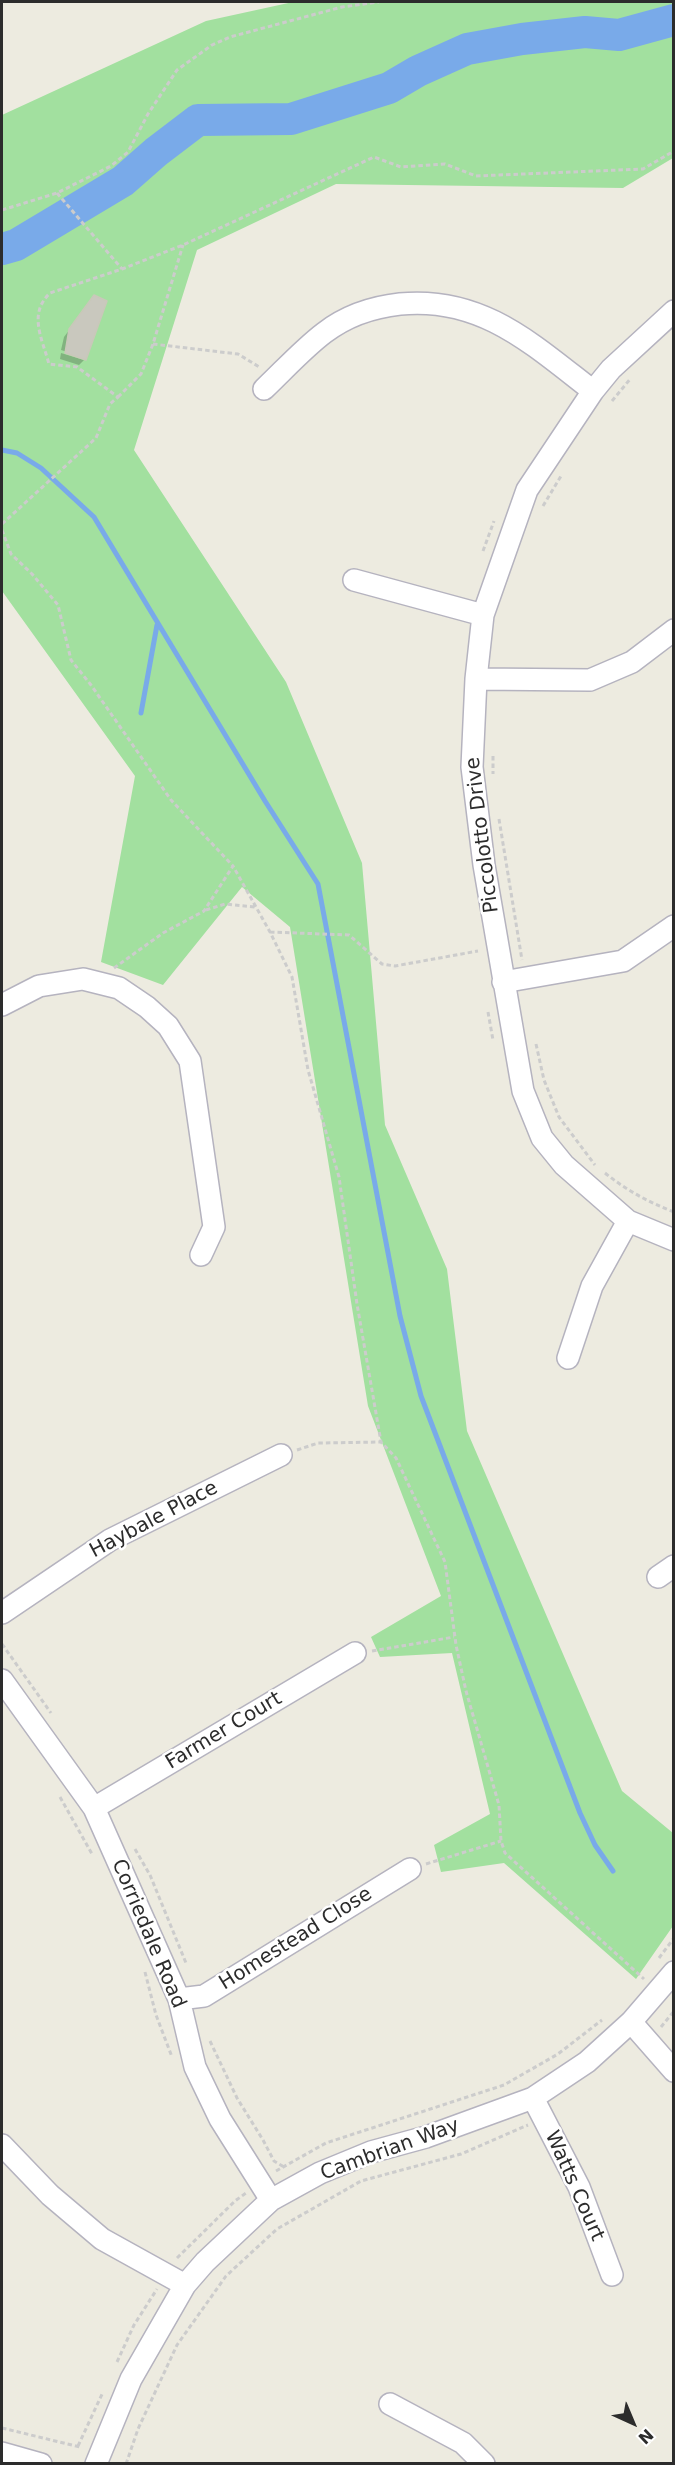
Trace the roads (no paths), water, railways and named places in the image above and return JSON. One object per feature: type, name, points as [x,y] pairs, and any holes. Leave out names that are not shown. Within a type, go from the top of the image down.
[{"type":"street","points":[[270,383],[325,332],[354,315],[384,306],[420,302],[457,306],[496,321],[530,342],[593,391]]},
{"type":"street","name":"Piccolotto Drive","points":[[674,311],[611,369],[593,391],[527,490],[483,615],[476,679],[472,767],[484,865],[503,982],[524,1091],[542,1138],[564,1165],[628,1221],[674,1240]]},
{"type":"street","points":[[354,580],[483,615]]},
{"type":"street","points":[[476,679],[591,680],[632,662],[674,630]]},
{"type":"street","points":[[503,982],[623,961],[674,926]]},
{"type":"street","points":[[2,1005],[39,986],[83,978],[119,988],[147,1007],[168,1026],[190,1061],[214,1227],[201,1254]]},
{"type":"street","points":[[568,1358],[592,1286],[628,1221]]},
{"type":"street","name":"Haybale Place","points":[[2,1613],[110,1540],[281,1455]]},
{"type":"street","name":"Farmer Court","points":[[94,1808],[355,1653]]},
{"type":"street","name":"Corriedale Road","points":[[2,1680],[94,1808],[179,1999],[195,2067],[220,2119],[271,2200]]},
{"type":"street","name":"Homestead Close","points":[[179,1999],[204,1996],[410,1869]]},
{"type":"street","name":"Cambrian Way","points":[[98,2460],[131,2379],[185,2285],[205,2262],[271,2200],[320,2173],[371,2152],[537,2107],[631,2022],[674,1972]]},
{"type":"street","points":[[631,2022],[674,2071]]},
{"type":"street","name":"Watts Court","points":[[537,2107],[579,2187],[612,2275]]},
{"type":"street","points":[[2,2145],[50,2195],[102,2239],[185,2285]]},
{"type":"street","points":[[390,2404],[463,2444],[484,2463]]},
{"type":"street","points":[[2,2453],[41,2463]]},
{"type":"waterway","points":[[2,249],[16,245],[123,181],[198,120],[291,119],[389,88],[418,71],[467,49],[522,39],[585,32],[619,35],[674,20]]},
{"type":"waterway","points":[[2,450],[17,453],[41,468],[94,517],[265,801],[318,884],[400,1316],[421,1396],[580,1813],[595,1845],[613,1871]]},
{"type":"waterway","points":[[141,713],[157,625]]}]
